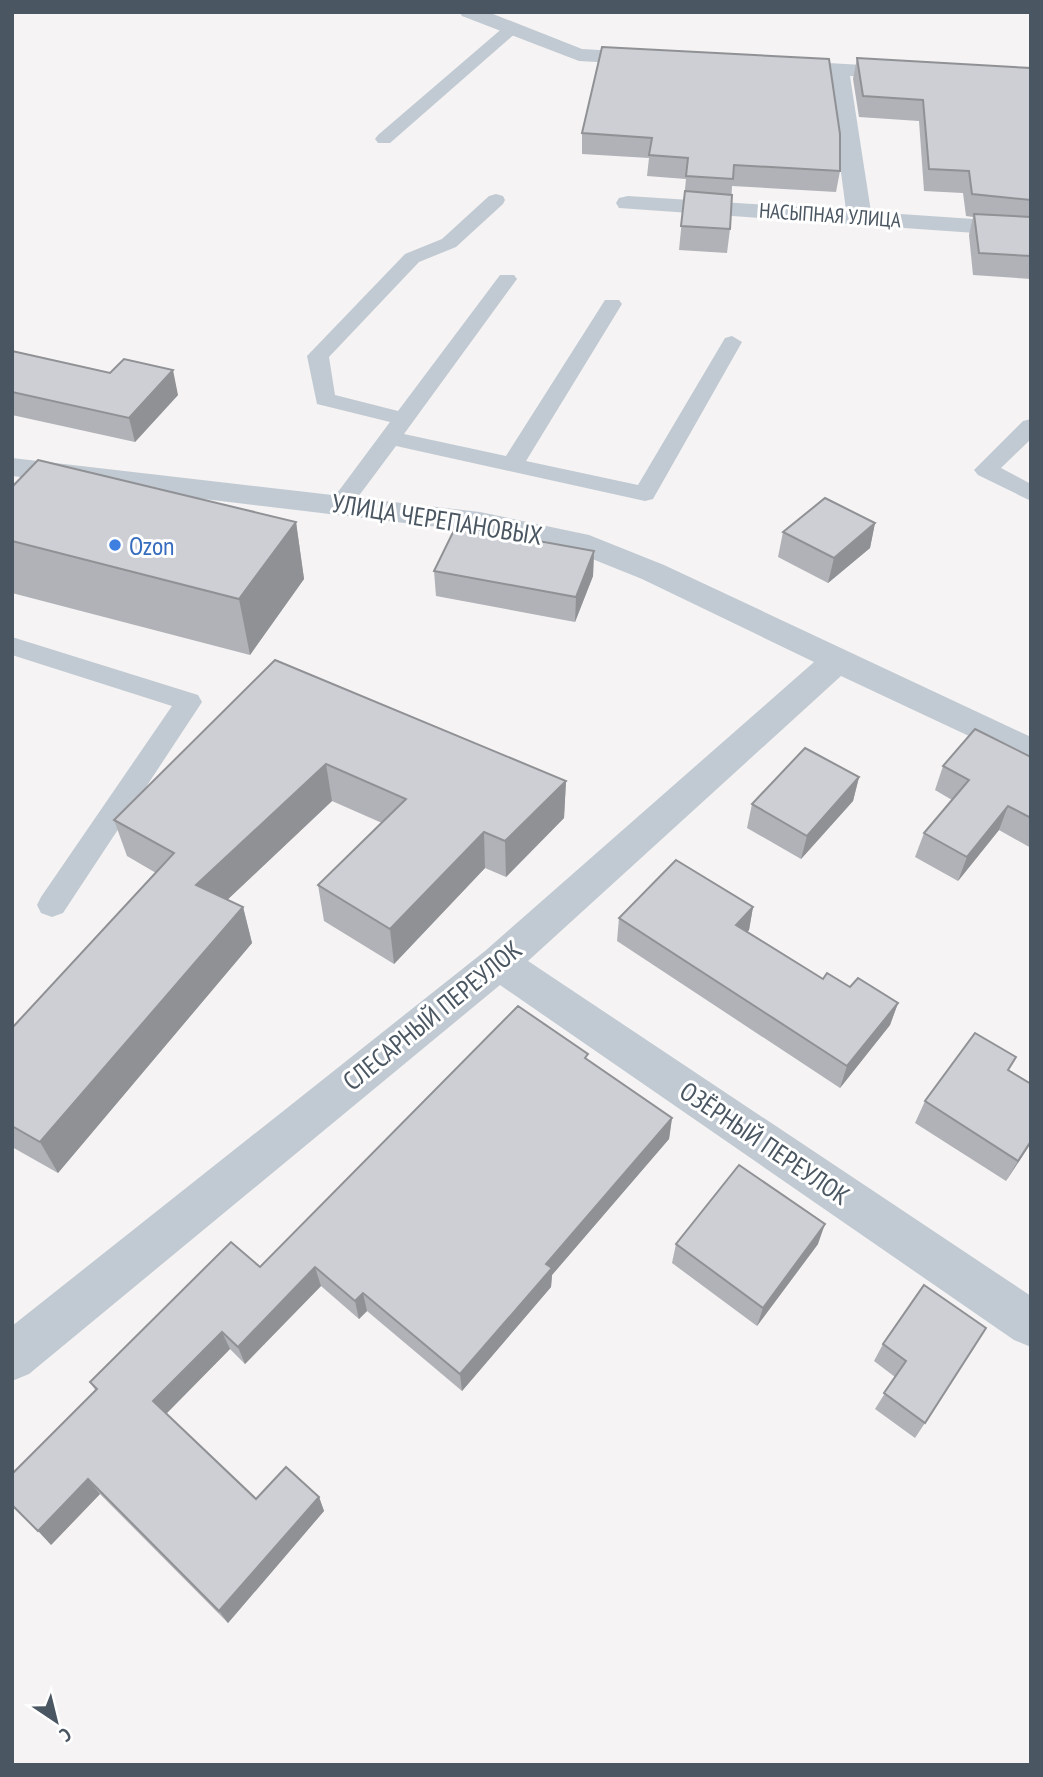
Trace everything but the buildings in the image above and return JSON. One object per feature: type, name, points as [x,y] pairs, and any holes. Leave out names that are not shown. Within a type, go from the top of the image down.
[{"type":"street","points":[[468,12],[579,55],[674,60]]},
{"type":"street","points":[[756,65],[921,74]]},
{"type":"street","points":[[838,69],[859,216]]},
{"type":"street","name":"НАСЫПНАЯ УЛИЦА","points":[[628,203],[859,216],[1031,230]]},
{"type":"street","name":"УЛИЦА ЧЕРЕПАНОВЫХ","points":[[12,467],[55,481],[341,503],[480,522],[578,542],[653,572],[1031,752]]},
{"type":"street","name":"СЛЕСАРНЫЙ ПЕРЕУЛОК","points":[[12,1357],[499,963],[839,659]]},
{"type":"street","name":"ОЗЁРНЫЙ ПЕРЕУЛОК","points":[[499,963],[1031,1324]]},
{"type":"lane","points":[[384,139],[511,29]]},
{"type":"lane","points":[[496,200],[449,243],[412,258],[318,356],[325,399],[398,428],[512,464],[645,495],[732,342]]},
{"type":"lane","points":[[341,503],[507,279]]},
{"type":"lane","points":[[512,464],[612,304]]},
{"type":"lane","points":[[1031,426],[986,470],[1031,494]]},
{"type":"lane","points":[[12,646],[189,702],[52,905]]},
{"type":"place","name":"Ozon","points":[[115,545]]}]
